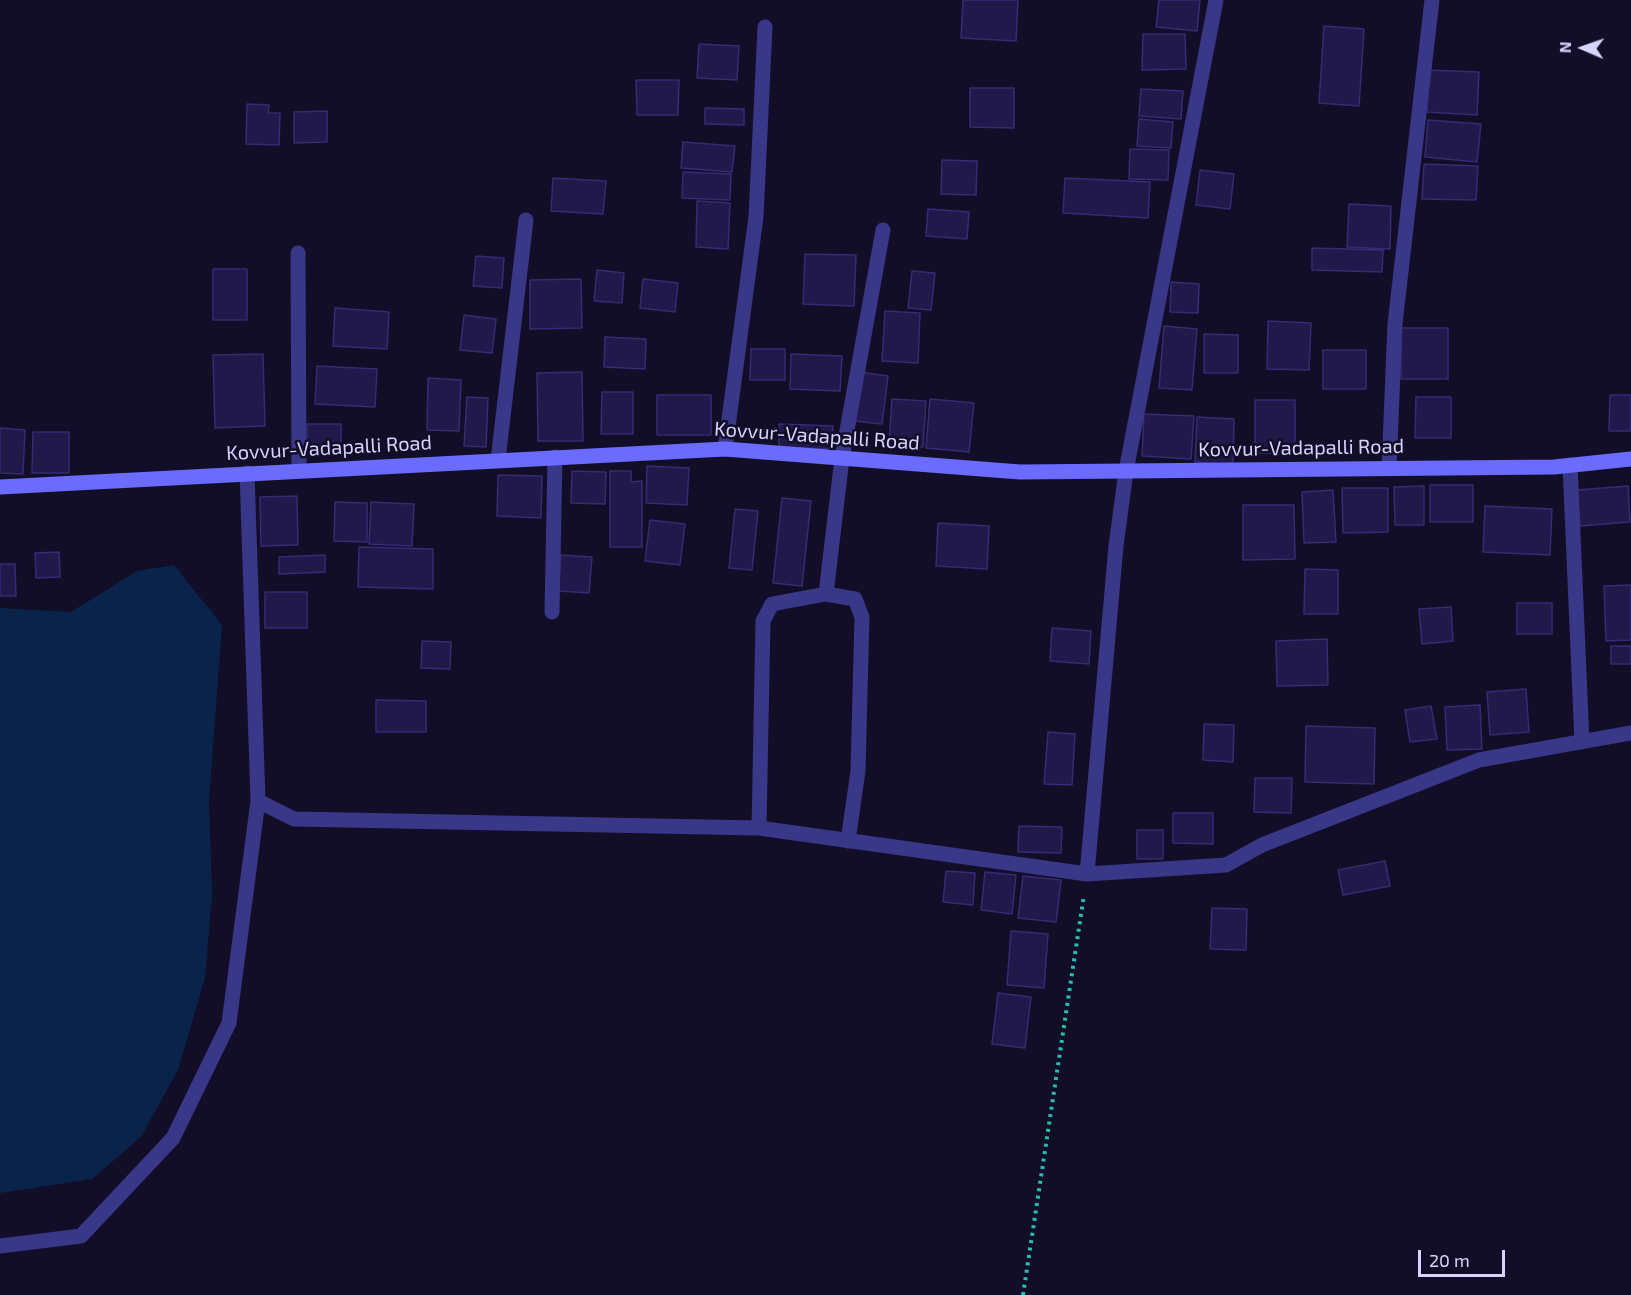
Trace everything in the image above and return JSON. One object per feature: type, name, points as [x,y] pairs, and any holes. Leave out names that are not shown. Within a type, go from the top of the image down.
[{"type":"main road","name":"Kovvur-Vadapalli Road","points":[[0,487],[725,449],[1020,472],[1570,465],[1631,459]]},
{"type":"street","points":[[1087,874],[1116,546],[1126,471],[1216,0]]},
{"type":"street","points":[[1389,468],[1395,324],[1432,0]]},
{"type":"street","points":[[725,449],[756,217],[765,27]]},
{"type":"street","points":[[498,460],[526,220]]},
{"type":"street","points":[[826,594],[842,458],[883,230]]},
{"type":"street","points":[[298,253],[299,470]]},
{"type":"street","points":[[552,612],[555,457]]},
{"type":"street","points":[[1570,465],[1582,742]]},
{"type":"street","points":[[0,1246],[81,1236],[174,1138],[229,1023],[258,801],[247,473]]},
{"type":"street","points":[[759,828],[763,621],[772,604],[826,594],[855,599],[862,617],[858,771],[848,841]]},
{"type":"street","points":[[258,801],[294,819],[759,828],[1087,874],[1226,865],[1262,845],[1479,760],[1631,733]]},
{"type":"path","points":[[1023,1295],[1087,874]]},
{"type":"water","points":[[174,565],[222,625],[209,801],[212,894],[205,978],[178,1070],[141,1137],[92,1179],[0,1193],[0,608],[71,612],[137,571]]},
{"type":"building","points":[[963,0],[1018,0],[1016,41],[961,38]]},
{"type":"building","points":[[1159,0],[1200,0],[1197,31],[1156,27]]},
{"type":"building","points":[[1324,26],[1364,29],[1359,106],[1319,103]]},
{"type":"building","points":[[1143,34],[1185,34],[1186,69],[1142,70]]},
{"type":"building","points":[[699,44],[739,46],[737,80],[697,78]]},
{"type":"building","points":[[1429,70],[1479,72],[1477,115],[1427,112]]},
{"type":"building","points":[[636,80],[679,80],[678,115],[637,115]]},
{"type":"building","points":[[970,88],[1014,88],[1014,128],[970,127]]},
{"type":"building","points":[[1141,89],[1183,91],[1181,119],[1139,116]]},
{"type":"building","points":[[247,104],[269,105],[268,113],[280,113],[279,145],[246,144]]},
{"type":"building","points":[[705,108],[744,109],[744,125],[705,124]]},
{"type":"building","points":[[327,111],[327,142],[294,143],[294,112]]},
{"type":"building","points":[[1139,119],[1173,122],[1171,148],[1137,146]]},
{"type":"building","points":[[1428,120],[1481,124],[1477,162],[1425,157]]},
{"type":"building","points":[[683,142],[735,146],[732,172],[681,168]]},
{"type":"building","points":[[1130,149],[1169,150],[1168,180],[1129,179]]},
{"type":"building","points":[[942,160],[977,161],[976,195],[941,194]]},
{"type":"building","points":[[1424,164],[1478,166],[1476,200],[1422,199]]},
{"type":"building","points":[[1200,170],[1234,174],[1230,209],[1196,205]]},
{"type":"building","points":[[683,172],[731,174],[730,200],[682,198]]},
{"type":"building","points":[[553,178],[606,181],[603,214],[551,211]]},
{"type":"building","points":[[1065,178],[1150,182],[1148,218],[1063,213]]},
{"type":"building","points":[[697,201],[730,203],[728,249],[696,247]]},
{"type":"building","points":[[1349,204],[1391,206],[1390,249],[1347,247]]},
{"type":"building","points":[[928,209],[969,212],[967,239],[926,236]]},
{"type":"building","points":[[1312,248],[1383,250],[1382,272],[1312,270]]},
{"type":"building","points":[[805,254],[856,255],[854,306],[803,304]]},
{"type":"building","points":[[476,256],[504,258],[502,288],[473,286]]},
{"type":"building","points":[[213,269],[247,269],[247,320],[213,320]]},
{"type":"building","points":[[597,270],[624,273],[622,303],[594,301]]},
{"type":"building","points":[[912,271],[935,273],[931,310],[908,308]]},
{"type":"building","points":[[581,279],[582,328],[530,329],[530,280]]},
{"type":"building","points":[[643,279],[678,283],[675,312],[640,308]]},
{"type":"building","points":[[1171,282],[1199,284],[1198,313],[1170,312]]},
{"type":"building","points":[[335,308],[389,312],[387,349],[333,346]]},
{"type":"building","points":[[885,311],[920,313],[918,363],[882,361]]},
{"type":"building","points":[[464,315],[496,319],[492,353],[460,350]]},
{"type":"building","points":[[1268,321],[1311,323],[1309,370],[1267,369]]},
{"type":"building","points":[[1164,326],[1197,329],[1192,390],[1159,388]]},
{"type":"building","points":[[1401,328],[1448,328],[1448,379],[1401,379]]},
{"type":"building","points":[[1204,334],[1238,335],[1238,373],[1204,373]]},
{"type":"building","points":[[605,337],[646,339],[645,369],[604,367]]},
{"type":"building","points":[[751,349],[785,349],[785,380],[750,380]]},
{"type":"building","points":[[1323,350],[1366,350],[1366,389],[1323,389]]},
{"type":"building","points":[[263,354],[265,426],[215,428],[213,355]]},
{"type":"building","points":[[791,354],[842,356],[840,391],[790,389]]},
{"type":"building","points":[[317,366],[377,369],[375,407],[315,404]]},
{"type":"building","points":[[582,372],[583,441],[538,441],[537,373]]},
{"type":"building","points":[[860,372],[888,376],[882,424],[854,421]]},
{"type":"building","points":[[428,378],[461,380],[459,431],[427,430]]},
{"type":"building","points":[[602,392],[633,392],[633,434],[601,434]]},
{"type":"building","points":[[657,395],[711,395],[711,435],[657,435]]},
{"type":"building","points":[[1610,395],[1631,395],[1631,431],[1609,431]]},
{"type":"building","points":[[467,397],[488,398],[486,447],[464,446]]},
{"type":"building","points":[[1416,397],[1451,397],[1451,438],[1415,438]]},
{"type":"building","points":[[892,399],[926,401],[923,447],[889,444]]},
{"type":"building","points":[[930,399],[974,403],[969,452],[926,448]]},
{"type":"building","points":[[1255,400],[1295,400],[1295,454],[1255,453]]},
{"type":"building","points":[[1144,414],[1194,416],[1191,459],[1142,456]]},
{"type":"building","points":[[1197,417],[1234,419],[1233,464],[1195,462]]},
{"type":"building","points":[[307,424],[341,424],[341,452],[307,452]]},
{"type":"building","points":[[779,424],[833,426],[832,449],[779,447]]},
{"type":"building","points":[[0,428],[25,430],[23,474],[0,473]]},
{"type":"building","points":[[33,432],[69,432],[69,473],[32,473]]},
{"type":"building","points":[[647,466],[689,468],[687,505],[646,503]]},
{"type":"building","points":[[572,471],[606,472],[605,504],[571,503]]},
{"type":"building","points":[[610,471],[631,471],[631,482],[642,481],[642,547],[610,547]]},
{"type":"building","points":[[498,475],[542,476],[541,518],[497,516]]},
{"type":"building","points":[[1430,485],[1473,485],[1473,522],[1430,522]]},
{"type":"building","points":[[1424,486],[1424,525],[1395,525],[1394,487]]},
{"type":"building","points":[[1628,486],[1630,522],[1580,526],[1577,490]]},
{"type":"building","points":[[1342,488],[1388,488],[1388,532],[1343,533]]},
{"type":"building","points":[[1333,490],[1336,542],[1304,543],[1302,492]]},
{"type":"building","points":[[297,496],[298,545],[261,546],[260,497]]},
{"type":"building","points":[[782,498],[811,501],[802,586],[773,583]]},
{"type":"building","points":[[335,502],[367,503],[367,542],[334,541]]},
{"type":"building","points":[[371,502],[414,504],[412,546],[369,544]]},
{"type":"building","points":[[1243,505],[1294,505],[1295,559],[1243,560]]},
{"type":"building","points":[[1485,506],[1552,509],[1550,555],[1483,552]]},
{"type":"building","points":[[735,509],[758,511],[752,570],[729,568]]},
{"type":"building","points":[[650,520],[685,524],[680,565],[645,561]]},
{"type":"building","points":[[938,523],[989,526],[987,569],[936,566]]},
{"type":"building","points":[[359,547],[433,549],[433,589],[358,587]]},
{"type":"building","points":[[59,552],[60,577],[36,578],[35,553]]},
{"type":"building","points":[[325,555],[325,572],[279,574],[279,557]]},
{"type":"building","points":[[561,555],[592,557],[589,593],[558,591]]},
{"type":"building","points":[[0,564],[15,564],[16,596],[0,596]]},
{"type":"building","points":[[1305,569],[1338,570],[1338,614],[1304,614]]},
{"type":"building","points":[[1631,585],[1631,640],[1606,641],[1604,586]]},
{"type":"building","points":[[265,592],[307,592],[307,628],[265,628]]},
{"type":"building","points":[[1517,603],[1552,603],[1552,634],[1517,634]]},
{"type":"building","points":[[1451,607],[1453,641],[1422,644],[1419,609]]},
{"type":"building","points":[[1052,628],[1091,631],[1089,664],[1050,661]]},
{"type":"building","points":[[1327,639],[1328,685],[1277,686],[1276,641]]},
{"type":"building","points":[[422,641],[451,642],[450,669],[421,668]]},
{"type":"building","points":[[1611,646],[1631,646],[1631,664],[1611,664]]},
{"type":"building","points":[[1526,689],[1529,732],[1490,735],[1487,692]]},
{"type":"building","points":[[376,700],[426,701],[426,732],[376,732]]},
{"type":"building","points":[[1480,705],[1482,749],[1447,750],[1445,707]]},
{"type":"building","points":[[1431,706],[1437,739],[1410,742],[1405,710]]},
{"type":"building","points":[[1204,724],[1234,725],[1233,762],[1203,760]]},
{"type":"building","points":[[1306,726],[1375,728],[1374,784],[1305,782]]},
{"type":"building","points":[[1048,732],[1075,734],[1072,785],[1044,784]]},
{"type":"building","points":[[1255,778],[1292,778],[1291,813],[1254,812]]},
{"type":"building","points":[[1173,813],[1213,813],[1213,844],[1173,843]]},
{"type":"building","points":[[1019,826],[1062,827],[1061,853],[1018,852]]},
{"type":"building","points":[[1137,830],[1163,830],[1163,859],[1137,859]]},
{"type":"building","points":[[1385,861],[1390,886],[1343,895],[1338,870]]},
{"type":"building","points":[[946,871],[975,873],[973,905],[943,902]]},
{"type":"building","points":[[985,872],[1016,875],[1012,914],[981,910]]},
{"type":"building","points":[[1023,876],[1061,880],[1056,922],[1018,918]]},
{"type":"building","points":[[1212,908],[1247,909],[1246,950],[1210,949]]},
{"type":"building","points":[[1011,931],[1048,934],[1044,988],[1007,985]]},
{"type":"building","points":[[998,993],[1031,997],[1025,1048],[992,1044]]}]
